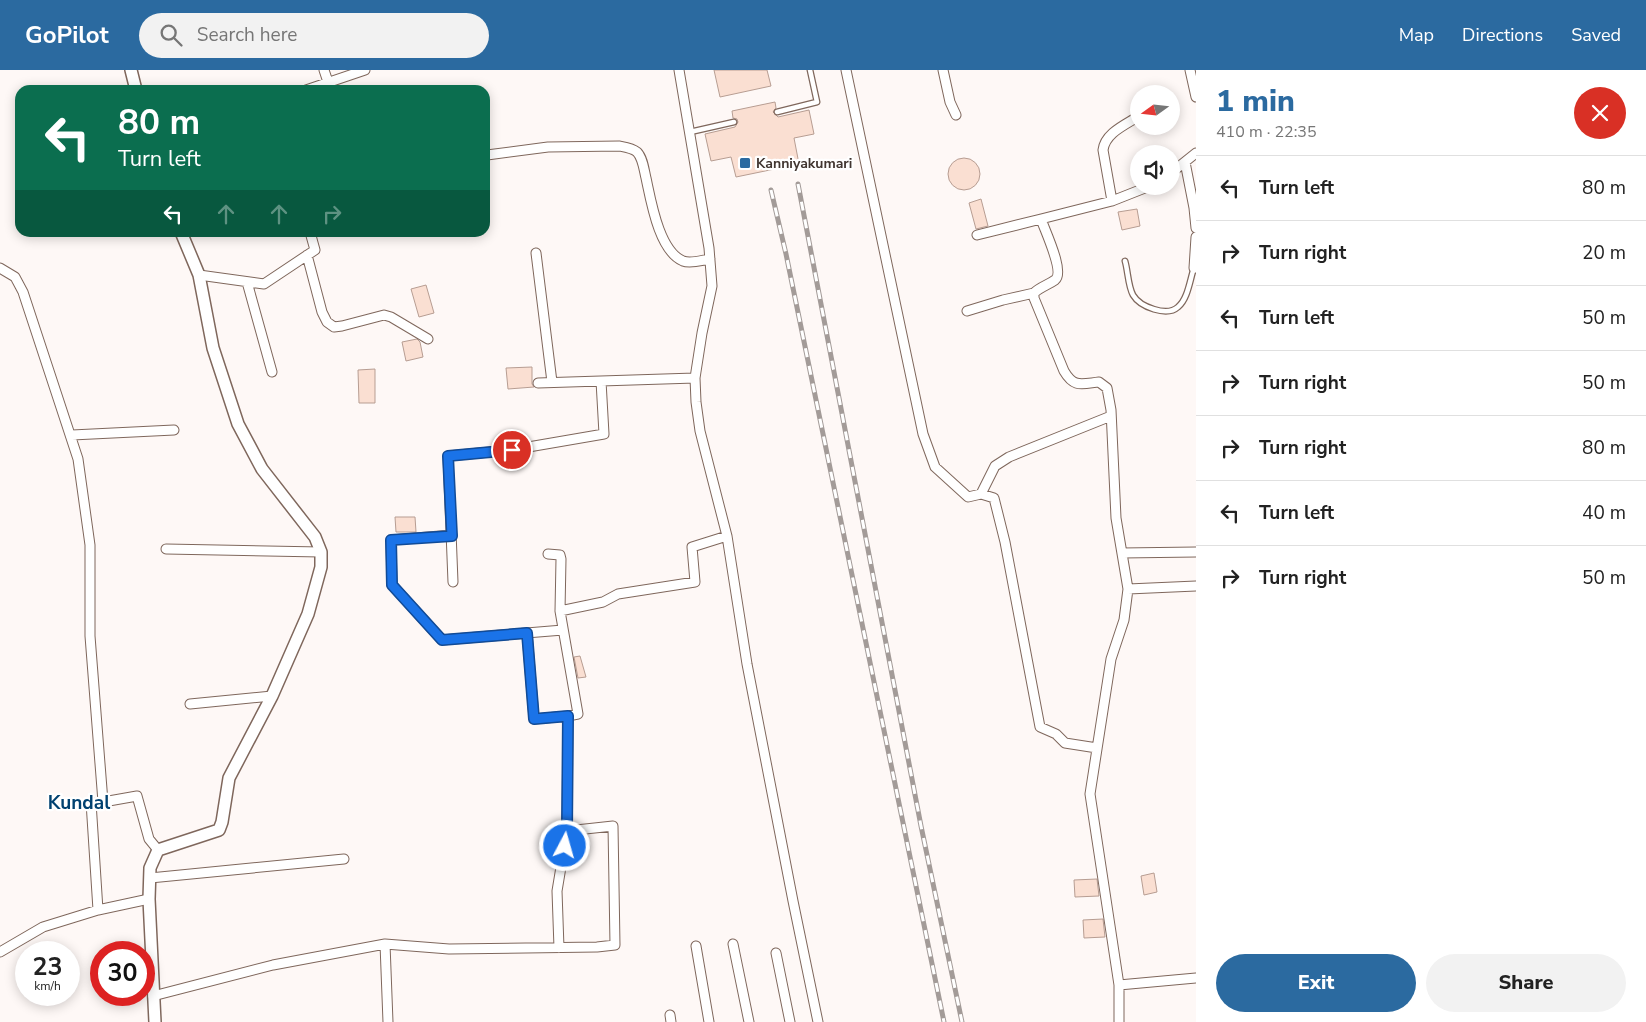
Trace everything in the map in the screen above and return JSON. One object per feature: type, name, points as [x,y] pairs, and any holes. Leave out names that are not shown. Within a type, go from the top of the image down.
[{"type":"street","points":[[130,70],[134,85]]},
{"type":"street","points":[[324,70],[328,82]]},
{"type":"street","points":[[320,85],[365,70]]},
{"type":"street","points":[[679,70],[710,258],[712,286],[695,378],[700,431],[727,536],[747,664],[818,1022]]},
{"type":"street","points":[[846,70],[923,434],[935,467],[968,497],[981,494],[994,498],[1005,542],[1040,727],[1056,734],[1065,743],[1097,748]]},
{"type":"street","points":[[943,70],[950,102],[956,114]]},
{"type":"street","points":[[1190,70],[1196,98]]},
{"type":"street","points":[[1112,201],[1103,150],[1104,143],[1109,136],[1130,122]]},
{"type":"street","points":[[490,153],[548,147],[618,146],[630,148],[638,152],[656,225],[674,256],[691,262],[710,258]]},
{"type":"street","points":[[1180,166],[1196,153]]},
{"type":"street","points":[[1185,162],[1195,208],[1196,228]]},
{"type":"street","points":[[977,235],[1112,201],[1130,194]]},
{"type":"street","points":[[968,311],[1034,293],[1039,288],[1056,280],[1058,266],[1041,219]]},
{"type":"street","points":[[151,941],[150,868],[158,850],[219,830],[222,822],[228,778],[272,696],[308,614],[321,568],[322,552],[314,538],[262,468],[238,424],[213,348],[199,275],[183,237]]},
{"type":"street","points":[[199,275],[264,284],[314,250],[311,237]]},
{"type":"street","points":[[1195,268],[1196,237]]},
{"type":"street","points":[[536,253],[552,382]]},
{"type":"street","points":[[307,255],[322,312],[327,322],[334,327],[384,315],[428,338]]},
{"type":"street","points":[[0,268],[15,276],[23,292],[72,435],[78,459],[90,545],[90,636],[103,802],[136,796],[149,839],[158,850]]},
{"type":"street","points":[[247,282],[272,372]]},
{"type":"street","points":[[1034,293],[1034,298],[1066,376],[1076,384],[1099,382],[1107,388],[1111,416],[1116,518],[1128,589],[1124,620],[1111,659],[1090,794],[1119,985],[1119,1022]]},
{"type":"street","points":[[538,383],[695,378]]},
{"type":"street","points":[[453,582],[448,456],[512,450],[604,434],[601,381]]},
{"type":"street","points":[[981,494],[995,466],[1009,457],[1111,416]]},
{"type":"street","points":[[72,435],[174,430]]},
{"type":"street","points":[[452,536],[391,540],[392,585],[442,640],[563,630]]},
{"type":"street","points":[[560,611],[603,602],[618,594],[695,582],[692,546],[727,536]]},
{"type":"street","points":[[166,549],[322,552]]},
{"type":"street","points":[[1122,553],[1196,552]]},
{"type":"street","points":[[527,633],[534,719],[578,714],[560,611],[561,559],[560,555],[548,554]]},
{"type":"street","points":[[1128,589],[1196,586]]},
{"type":"street","points":[[190,704],[272,696]]},
{"type":"street","points":[[559,948],[557,891],[567,831],[568,716]]},
{"type":"street","points":[[92,802],[98,910]]},
{"type":"street","points":[[155,995],[273,964],[385,944],[449,950],[615,945],[613,826],[567,831]]},
{"type":"street","points":[[150,878],[344,859]]},
{"type":"street","points":[[0,952],[43,927],[98,910],[149,899]]},
{"type":"street","points":[[385,944],[388,1022]]},
{"type":"street","points":[[733,944],[749,1022]]},
{"type":"street","points":[[696,946],[709,1022]]},
{"type":"street","points":[[776,953],[790,1022]]},
{"type":"street","points":[[1119,985],[1196,978]]},
{"type":"street","points":[[154,1006],[155,1022]]},
{"type":"lane","points":[[777,112],[817,102],[810,70]]},
{"type":"lane","points":[[688,132],[734,122]]},
{"type":"lane","points":[[1125,260],[1132,293],[1137,300],[1159,312],[1170,312],[1178,308],[1195,268]]},
{"type":"building","points":[[714,70],[767,70],[771,86],[720,97]]},
{"type":"building","points":[[775,102],[776,108],[773,112],[778,117],[809,110],[814,134],[794,138],[799,164],[736,177],[731,157],[711,161],[705,134],[735,127],[738,122],[737,119],[733,118],[732,111]]},
{"type":"building","points":[[964,158],[976,162],[980,174],[976,186],[964,190],[952,186],[948,174],[952,162]]},
{"type":"building","points":[[981,199],[988,226],[976,229],[969,203]]},
{"type":"building","points":[[1137,209],[1140,226],[1122,230],[1118,212]]},
{"type":"building","points":[[426,285],[434,313],[419,317],[411,289]]},
{"type":"building","points":[[417,339],[420,342],[423,357],[406,361],[402,342]]},
{"type":"building","points":[[532,367],[532,384],[534,387],[508,389],[506,368]]},
{"type":"building","points":[[375,369],[375,403],[359,403],[358,370]]},
{"type":"building","points":[[395,517],[415,517],[416,532],[396,532]]},
{"type":"building","points":[[580,656],[586,677],[578,678],[574,657]]},
{"type":"building","points":[[1154,873],[1157,892],[1144,895],[1141,876]]},
{"type":"building","points":[[1097,879],[1099,896],[1075,897],[1074,880]]},
{"type":"building","points":[[1103,919],[1105,937],[1084,938],[1083,920]]},
{"type":"railway","points":[[798,184],[921,826],[962,1022]]},
{"type":"railway","points":[[771,190],[786,254],[944,1022]]},
{"type":"place","name":"Kanniyakumari","points":[[745,163]]},
{"type":"district","name":"Kundal","points":[[79,802]]},
{"type":"route","points":[[512,450],[448,456],[452,536],[391,540],[392,585],[442,640],[527,633],[534,719],[568,716],[567,831],[565,846]]}]
